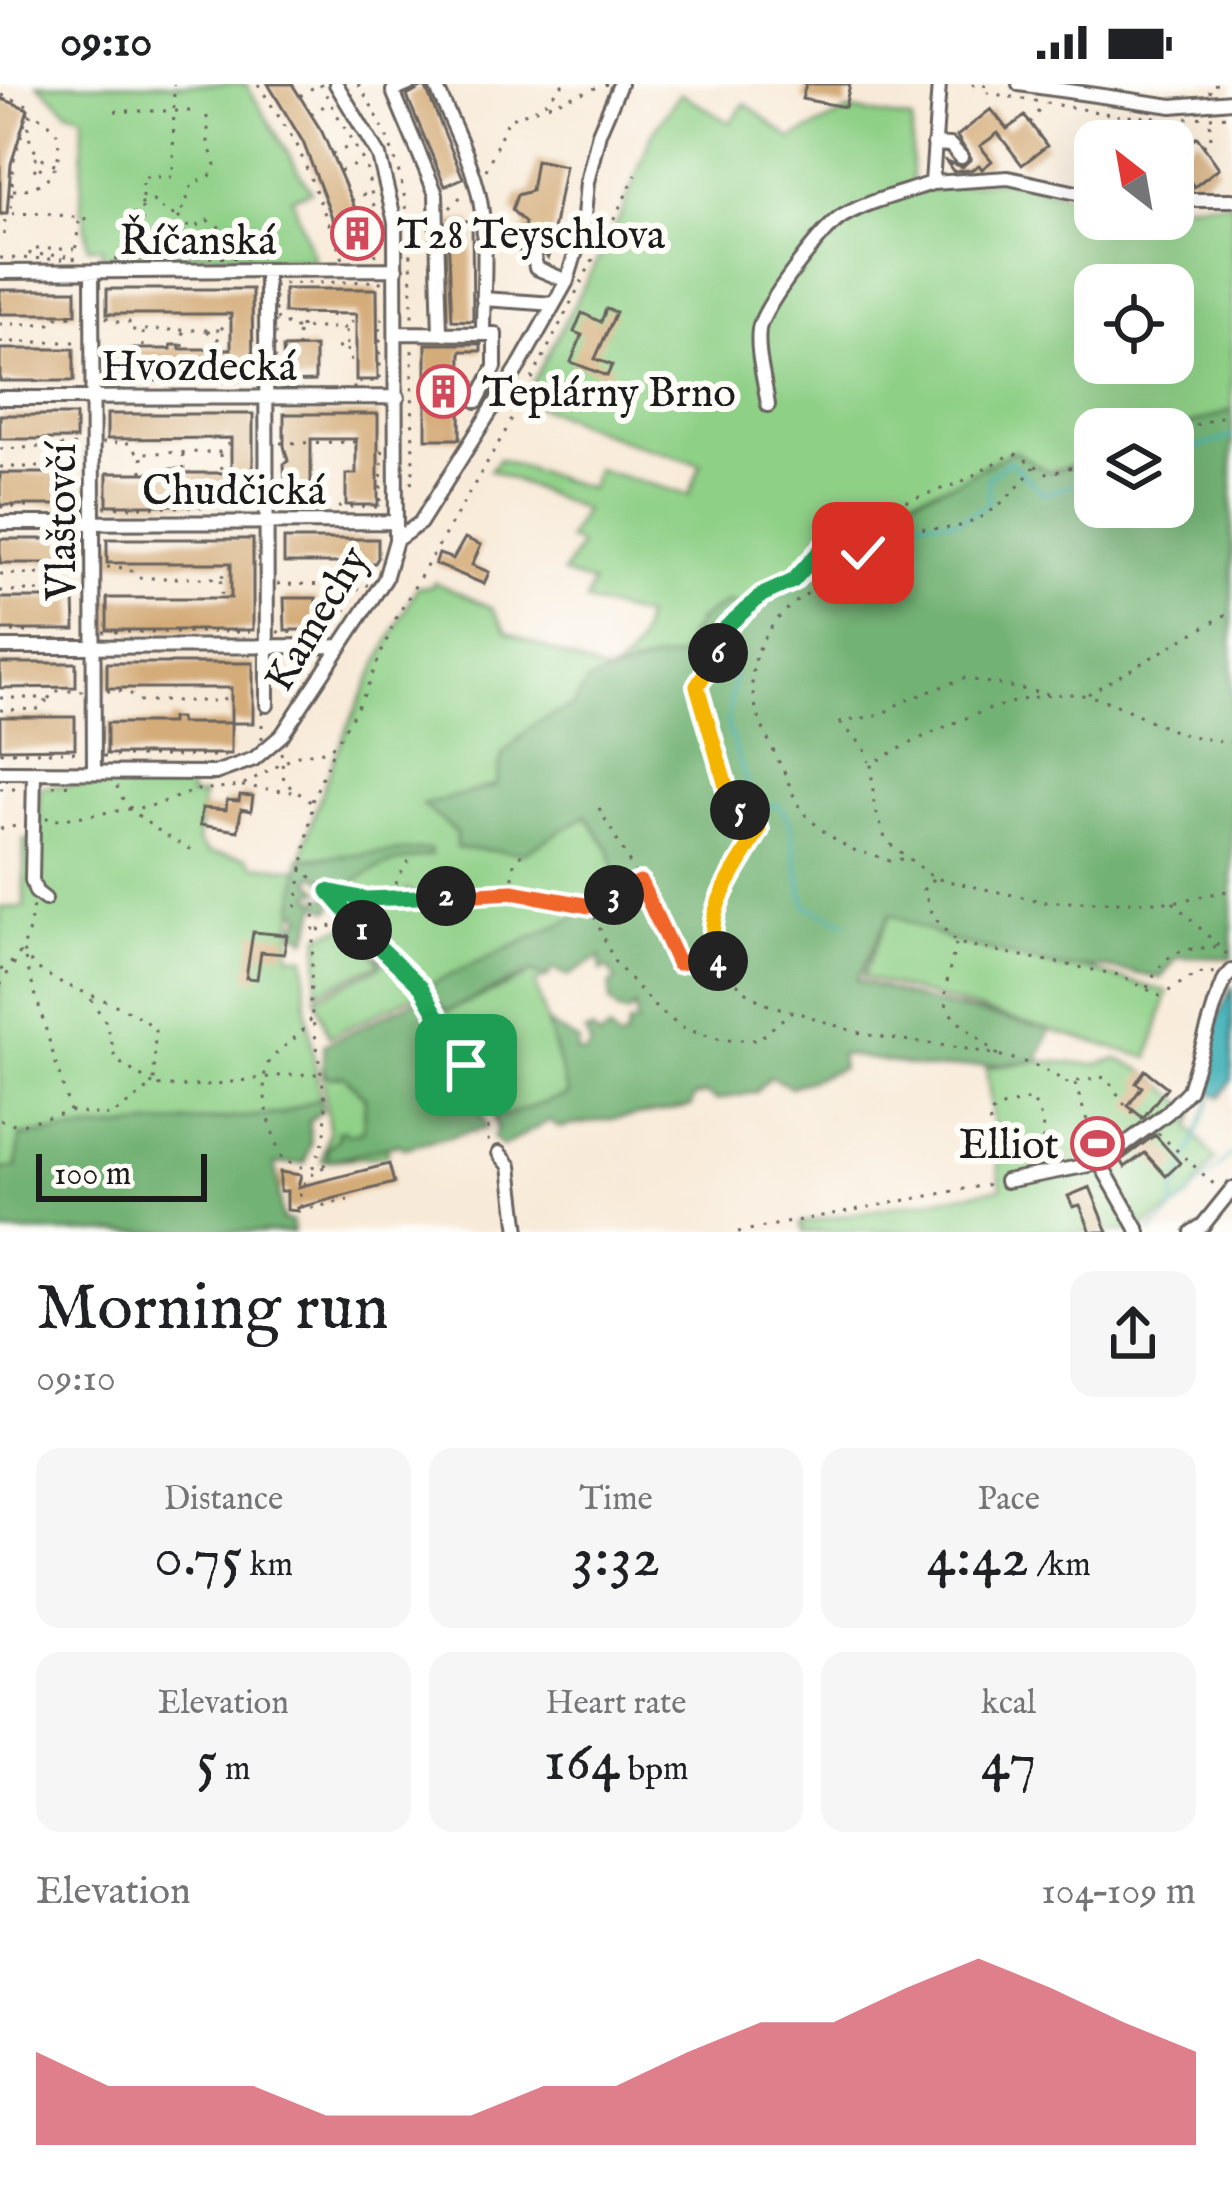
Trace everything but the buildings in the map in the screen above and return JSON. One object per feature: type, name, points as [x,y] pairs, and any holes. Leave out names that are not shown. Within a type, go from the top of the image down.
[{"type":"street","points":[[336,84],[380,157],[395,222],[396,540]]},
{"type":"street","points":[[410,84],[388,88],[436,194],[440,334]]},
{"type":"street","points":[[435,84],[475,181],[482,219],[483,334]]},
{"type":"street","name":"Kamechy","points":[[0,772],[215,773],[254,759],[282,735],[334,643],[385,579],[396,540],[420,523],[567,281],[583,227],[587,182],[599,133],[620,84]]},
{"type":"street","points":[[932,183],[939,84]]},
{"type":"street","points":[[1019,84],[1172,106],[1232,101]]},
{"type":"street","points":[[934,144],[950,145],[961,157]]},
{"type":"street","points":[[768,405],[758,341],[760,324],[769,303],[818,238],[841,217],[932,183],[1008,178],[1074,192]]},
{"type":"street","points":[[1194,200],[1232,200]]},
{"type":"street","points":[[534,256],[536,268],[567,281]]},
{"type":"street","points":[[264,266],[264,706]]},
{"type":"street","name":"Říčanská","points":[[0,272],[264,266],[396,269]]},
{"type":"street","name":"Vlaštovčí","points":[[92,272],[94,772]]},
{"type":"street","points":[[483,299],[554,304]]},
{"type":"street","points":[[396,333],[495,334],[495,367],[477,401]]},
{"type":"street","points":[[28,381],[28,398]]},
{"type":"street","points":[[178,382],[178,398]]},
{"type":"street","name":"Hvozdecká","points":[[0,398],[398,397]]},
{"type":"street","points":[[177,523],[178,507]]},
{"type":"street","name":"Chudčická","points":[[0,524],[267,523],[364,514],[396,522]]},
{"type":"street","points":[[0,647],[97,634],[267,646],[334,643]]},
{"type":"street","points":[[136,772],[137,756]]},
{"type":"street","points":[[34,772],[32,880],[41,896]]},
{"type":"street","points":[[1006,1181],[1100,1163],[1167,1113],[1189,1090],[1228,975]]},
{"type":"street","points":[[494,1147],[510,1166],[518,1232]]},
{"type":"street","points":[[1100,1163],[1139,1232]]},
{"type":"street","points":[[1192,1232],[1230,1192]]},
{"type":"path","points":[[142,234],[142,177],[173,178],[173,84]]},
{"type":"path","points":[[258,84],[297,145],[344,261]]},
{"type":"path","points":[[300,96],[319,84],[331,102],[363,161],[378,228]]},
{"type":"path","points":[[541,107],[563,84]]},
{"type":"path","points":[[439,220],[484,177],[508,119],[608,84]]},
{"type":"path","points":[[972,84],[1044,104],[1163,117]]},
{"type":"path","points":[[2,95],[31,106],[28,134],[38,155],[57,165]]},
{"type":"path","points":[[311,114],[331,102]]},
{"type":"path","points":[[1030,123],[1044,104]]},
{"type":"path","points":[[177,215],[192,184],[209,176],[215,165],[208,118],[202,110]]},
{"type":"path","points":[[4,235],[14,161],[31,111]]},
{"type":"path","points":[[11,190],[40,184],[61,153],[55,128],[31,111]]},
{"type":"path","points":[[115,111],[191,111]]},
{"type":"path","points":[[1125,116],[1125,120]]},
{"type":"path","points":[[1183,118],[1232,116]]},
{"type":"path","points":[[1203,146],[1211,140],[1209,118]]},
{"type":"path","points":[[332,154],[355,145]]},
{"type":"path","points":[[33,164],[38,155]]},
{"type":"path","points":[[38,173],[45,160]]},
{"type":"path","points":[[14,161],[33,164]]},
{"type":"path","points":[[340,171],[363,161]]},
{"type":"path","points":[[33,164],[40,184]]},
{"type":"path","points":[[296,908],[312,802],[335,743],[363,697],[395,620],[505,432],[635,175]]},
{"type":"path","points":[[351,200],[371,191]]},
{"type":"path","points":[[142,204],[158,203],[191,229],[207,220],[216,223],[263,251],[264,266]]},
{"type":"path","points":[[134,215],[142,204]]},
{"type":"path","points":[[5,214],[88,219]]},
{"type":"path","points":[[74,261],[79,219]]},
{"type":"path","points":[[439,220],[482,219]]},
{"type":"path","points":[[377,261],[370,231],[395,222]]},
{"type":"path","points":[[67,256],[30,254],[30,249],[74,249]]},
{"type":"path","points":[[379,281],[388,288],[388,320],[379,318],[380,381],[354,382],[353,390],[284,391],[275,382],[275,319],[275,284],[379,281]]},
{"type":"path","points":[[298,348],[302,314]]},
{"type":"path","points":[[332,314],[333,328]]},
{"type":"path","points":[[0,324],[50,323],[55,317],[84,316]]},
{"type":"path","points":[[220,330],[231,316]]},
{"type":"path","points":[[356,317],[346,330],[348,360],[356,360]]},
{"type":"path","points":[[275,319],[284,319],[288,328],[356,331]]},
{"type":"path","points":[[109,320],[129,322],[129,330],[227,330]]},
{"type":"path","points":[[0,342],[85,342],[84,329]]},
{"type":"path","points":[[143,330],[143,347]]},
{"type":"path","points":[[183,330],[183,347]]},
{"type":"path","points":[[205,330],[221,341],[221,347]]},
{"type":"path","points":[[298,336],[308,336]]},
{"type":"path","points":[[337,348],[347,347]]},
{"type":"path","points":[[99,382],[261,382]]},
{"type":"path","points":[[1194,426],[1232,412]]},
{"type":"path","points":[[109,442],[129,443],[142,453],[220,452],[231,442]]},
{"type":"path","points":[[276,443],[356,442]]},
{"type":"path","points":[[93,507],[267,507],[364,514],[380,507],[379,442],[388,442]]},
{"type":"path","points":[[0,449],[85,445]]},
{"type":"path","points":[[183,452],[184,471]]},
{"type":"path","points":[[220,452],[221,471]]},
{"type":"path","points":[[142,453],[142,472]]},
{"type":"path","points":[[722,968],[711,944],[712,916],[759,830],[730,800],[697,686],[721,647],[723,630],[762,595],[793,581],[825,545],[892,506],[959,484],[1014,453],[1049,474],[1074,466]]},
{"type":"path","points":[[0,466],[93,466]]},
{"type":"path","points":[[874,536],[890,529],[959,526],[1018,491],[1035,466]]},
{"type":"path","points":[[878,515],[874,536],[863,553],[772,627],[753,670],[755,718],[796,803],[812,821],[847,847],[872,852],[889,862],[903,858]]},
{"type":"path","points":[[0,574],[49,574],[58,566],[85,566],[82,591],[0,591]]},
{"type":"path","points":[[99,567],[128,568],[138,578],[221,578]]},
{"type":"path","points":[[222,597],[221,578],[231,567]]},
{"type":"path","points":[[22,591],[23,574]]},
{"type":"path","points":[[275,584],[371,584]]},
{"type":"path","points":[[334,643],[361,585]]},
{"type":"path","points":[[1085,695],[1232,611]]},
{"type":"path","points":[[97,634],[267,646],[304,631],[306,639]]},
{"type":"path","points":[[0,632],[30,632],[30,640]]},
{"type":"path","points":[[267,646],[285,662],[309,662],[314,657],[318,666]]},
{"type":"path","points":[[1232,743],[1181,734],[1085,695],[1049,694],[964,678],[880,715],[839,722],[864,747],[872,764],[879,826],[886,841],[934,878],[1045,902],[1173,902],[1232,890]]},
{"type":"path","points":[[0,710],[40,710],[54,692],[85,691]]},
{"type":"path","points":[[100,691],[128,691],[138,701],[222,701],[231,694]]},
{"type":"path","points":[[872,764],[986,712],[1049,694]]},
{"type":"path","points":[[0,698],[49,698]]},
{"type":"path","points":[[264,706],[262,743],[273,733]]},
{"type":"path","points":[[240,786],[298,755],[323,752],[335,743]]},
{"type":"path","points":[[279,768],[281,748]]},
{"type":"path","points":[[0,752],[242,756]]},
{"type":"path","points":[[271,757],[284,782],[312,802]]},
{"type":"path","points":[[0,789],[16,789],[16,784]]},
{"type":"path","points":[[117,784],[120,797],[132,808],[191,850]]},
{"type":"path","points":[[33,803],[50,821],[161,804],[197,790],[240,786],[296,792]]},
{"type":"path","points":[[599,808],[641,882],[678,963],[701,959],[722,968],[765,1004],[864,1034],[968,1048],[1054,1071],[1064,1083],[1106,1077],[1129,1111],[1149,1124],[1185,1161],[1230,1192]]},
{"type":"path","points":[[512,892],[514,863],[525,850]]},
{"type":"path","points":[[392,900],[398,876],[409,860]]},
{"type":"path","points":[[301,867],[421,987],[484,1103],[494,1147]]},
{"type":"path","points":[[934,878],[923,890],[934,917],[956,943],[1119,975],[1160,997],[1206,970],[1228,975]]},
{"type":"path","points":[[328,891],[342,897],[392,900],[512,892],[590,906],[641,882]]},
{"type":"path","points":[[326,1166],[318,1154],[325,1138],[326,1105],[310,1001],[315,902],[328,891]]},
{"type":"path","points":[[0,985],[23,951],[41,896]]},
{"type":"path","points":[[1173,902],[1232,959]]},
{"type":"path","points":[[590,906],[614,961],[656,1008],[682,1028],[721,1040],[758,1040],[792,1011]]},
{"type":"path","points":[[316,931],[354,920]]},
{"type":"path","points":[[956,943],[942,996],[945,1011],[1002,1058]]},
{"type":"path","points":[[1146,989],[1160,963],[1181,949],[1218,947]]},
{"type":"path","points":[[23,951],[33,968],[89,997],[141,1016],[154,1029],[154,1085]]},
{"type":"path","points":[[23,951],[70,1111]]},
{"type":"path","points":[[0,970],[16,961]]},
{"type":"path","points":[[89,997],[107,1024],[116,1060],[154,1085],[213,1085],[263,1076],[319,1074]]},
{"type":"path","points":[[313,1017],[299,1037],[271,1059],[263,1076],[273,1137],[282,1159],[298,1167],[326,1166]]},
{"type":"path","points":[[1075,1082],[1100,1163]]},
{"type":"path","points":[[0,1120],[18,1125],[70,1111],[111,1116],[154,1085]]},
{"type":"path","points":[[990,1124],[995,1109],[1024,1099],[1034,1102],[1045,1138],[1039,1175]]},
{"type":"path","points":[[326,1166],[304,1181],[298,1196],[301,1206],[307,1209],[349,1200]]},
{"type":"path","points":[[738,1232],[1006,1181]]},
{"type":"green space","points":[[38,84],[246,84],[311,191],[292,198],[314,259],[261,260],[236,254],[101,256],[102,247],[88,247],[81,212],[83,116],[68,111]]},
{"type":"green space","points":[[680,93],[730,123],[745,103],[791,139],[851,110],[912,120],[912,192],[1003,180],[1074,196],[1074,240],[1194,240],[1194,203],[1232,202],[1232,410],[1194,423],[1194,408],[1074,408],[1074,465],[1050,472],[987,464],[959,481],[862,514],[825,542],[792,581],[690,632],[679,657],[588,682],[573,706],[536,723],[502,755],[496,785],[424,805],[456,832],[586,816],[609,849],[619,883],[594,909],[424,987],[338,899],[382,905],[424,900],[423,896],[405,898],[412,894],[408,890],[404,898],[344,893],[371,871],[430,855],[429,850],[302,858],[336,753],[417,587],[431,587],[434,582],[492,608],[507,632],[607,674],[629,658],[637,643],[645,617],[586,602],[592,583],[563,574],[580,545],[568,539],[584,510],[490,470],[499,459],[590,489],[596,469],[689,495],[701,464],[622,440],[523,401],[622,213],[651,136]]},
{"type":"green space","points":[[1232,410],[1232,958],[1178,957],[1161,978],[1106,968],[1061,968],[949,940],[890,914],[857,980],[1050,1029],[1038,1061],[932,1069],[840,1054],[842,1068],[791,1087],[770,1077],[756,1092],[716,1100],[706,1094],[694,1097],[691,1106],[559,1128],[549,1121],[502,1147],[493,1138],[495,1114],[504,1116],[568,1095],[547,1023],[579,1042],[576,1052],[586,1054],[591,1046],[585,1032],[592,1030],[599,1038],[609,1030],[617,1040],[624,1040],[629,1024],[636,1025],[635,1007],[627,1014],[610,1003],[610,984],[616,981],[608,968],[601,971],[600,957],[568,976],[554,969],[547,977],[530,972],[447,1011],[424,987],[594,909],[618,883],[609,849],[586,816],[524,853],[456,848],[456,832],[422,805],[496,786],[502,755],[536,723],[573,706],[588,682],[679,657],[699,619],[728,601],[744,608],[760,594],[792,581],[849,522],[958,481],[1013,451],[1050,472],[1074,465],[1074,528],[1194,528],[1194,423]]},
{"type":"green space","points":[[191,784],[190,796],[203,795],[198,842],[208,853],[247,857],[254,865],[299,869],[289,955],[305,957],[306,1006],[320,1098],[281,1114],[20,1137],[17,1168],[0,1169],[0,908],[24,907],[24,840],[37,839],[40,787]]},
{"type":"green space","points":[[430,849],[431,855],[372,871],[344,893],[315,875],[310,880],[321,891],[311,894],[313,900],[329,897],[333,907],[318,905],[307,940],[296,932],[303,917],[294,908],[300,859]]},
{"type":"green space","points":[[890,914],[1168,992],[1149,1058],[863,977]]},
{"type":"green space","points":[[350,925],[380,963],[316,993],[320,935]]},
{"type":"green space","points":[[378,955],[417,986],[419,993],[329,1037],[316,998],[381,966]]},
{"type":"green space","points":[[530,972],[547,977],[535,983],[568,1095],[504,1116],[495,1114],[497,1129],[489,1102],[434,997],[448,1011]]},
{"type":"green space","points":[[420,998],[459,1060],[486,1128],[328,1161],[327,1148],[339,1138],[337,1131],[348,1135],[363,1131],[365,1098],[344,1076],[328,1077],[322,1068],[324,1045]]},
{"type":"green space","name":"Elliot","points":[[1117,1059],[1152,1076],[1195,1112],[1190,1128],[1215,1159],[1186,1200],[1136,1232],[803,1232],[801,1223],[1001,1188],[986,1068]]},
{"type":"green space","points":[[322,1068],[328,1077],[344,1076],[365,1097],[363,1131],[339,1138],[328,1160],[387,1146],[387,1154],[322,1161],[329,1131]]},
{"type":"green space","points":[[320,1098],[322,1111],[309,1121],[311,1144],[305,1163],[275,1164],[282,1220],[292,1222],[293,1232],[0,1232],[0,1169],[17,1168],[20,1136],[281,1114]]},
{"type":"water","points":[[1232,985],[1232,1079],[1221,1097],[1201,1087]]},
{"type":"waterway","points":[[1194,449],[1232,437]]},
{"type":"waterway","points":[[845,923],[805,905],[789,820],[777,804],[756,811],[727,724],[734,678],[725,631],[756,601],[795,586],[826,557],[887,518],[957,521],[988,504],[988,477],[1009,461],[1044,494],[1074,485]]},
{"type":"waterway","points":[[1172,1209],[1213,1093]]},
{"type":"waterway","points":[[1151,1232],[1232,1154]]},
{"type":"place","name":"T28 Teyschlova","points":[[358,233]]},
{"type":"place","name":"Teplárny Brno","points":[[443,391]]},
{"type":"place","name":"Elliot","points":[[1098,1143]]},
{"type":"route","points":[[466,1065],[421,987],[377,947],[328,891],[342,897],[392,900],[512,892],[590,906],[640,882],[678,963],[701,959],[722,968],[711,944],[712,916],[759,830],[730,800],[697,686],[721,647],[723,630],[762,595],[793,581],[825,545],[878,515],[874,536],[863,553]]}]
